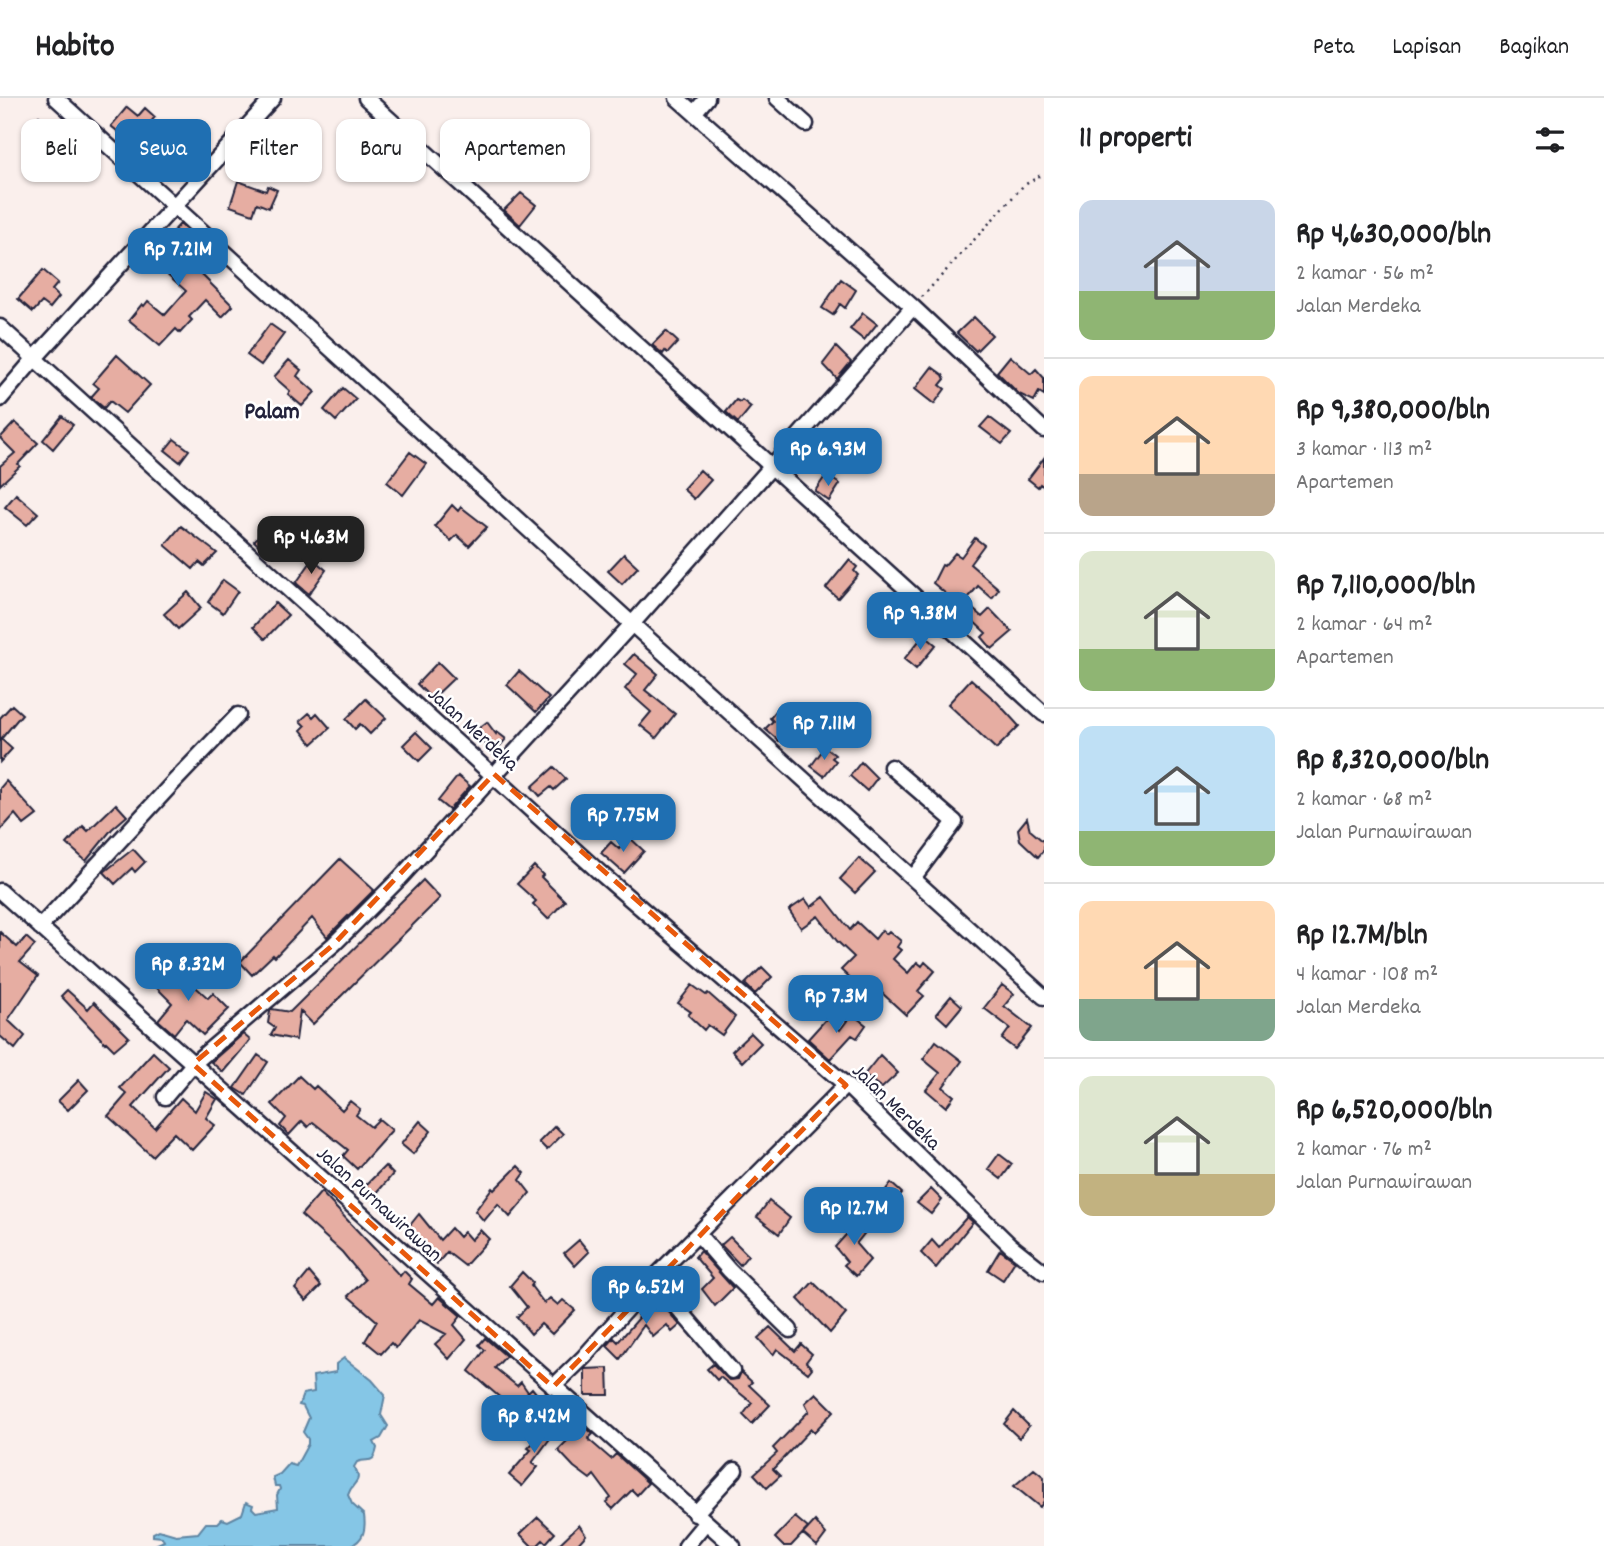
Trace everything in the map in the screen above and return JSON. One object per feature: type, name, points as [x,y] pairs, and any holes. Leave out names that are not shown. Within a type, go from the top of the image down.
[{"type":"street","points":[[56,98],[1044,997]]},
{"type":"street","points":[[0,399],[273,98]]},
{"type":"street","points":[[366,98],[1044,714]]},
{"type":"street","points":[[677,98],[913,307],[1044,430]]},
{"type":"street","points":[[694,113],[707,98]]},
{"type":"street","points":[[777,98],[806,124]]},
{"type":"street","points":[[165,1097],[193,1064],[334,944],[400,878],[632,624],[913,307]]},
{"type":"street","name":"Jalan Merdeka","points":[[0,327],[598,871],[846,1085],[1010,1245],[1044,1272]]},
{"type":"street","points":[[40,927],[238,715]]},
{"type":"street","points":[[891,767],[955,822],[912,878]]},
{"type":"street","name":"Jalan Purnawirawan","points":[[0,891],[733,1546]]},
{"type":"street","points":[[553,1387],[584,1357],[653,1279],[846,1085]]},
{"type":"street","points":[[698,1234],[729,1270],[790,1330]]},
{"type":"street","points":[[653,1279],[732,1371]]},
{"type":"street","points":[[686,1546],[701,1518],[735,1470]]},
{"type":"path","points":[[913,307],[1023,186],[1044,173]]},
{"type":"highlighted area","points":[[494,774],[846,1085],[553,1387],[193,1064],[334,944]]},
{"type":"water","points":[[344,1358],[372,1380],[385,1395],[381,1415],[388,1426],[381,1438],[374,1442],[377,1448],[374,1457],[357,1462],[354,1467],[358,1479],[348,1495],[352,1504],[364,1515],[365,1525],[358,1541],[350,1546],[153,1546],[164,1541],[162,1537],[153,1536],[153,1533],[159,1530],[176,1535],[198,1533],[206,1523],[218,1523],[222,1519],[228,1521],[242,1514],[246,1502],[253,1505],[252,1508],[256,1512],[278,1508],[277,1495],[280,1489],[275,1486],[273,1477],[289,1464],[296,1466],[308,1444],[303,1432],[309,1418],[303,1406],[299,1405],[303,1394],[314,1392],[313,1376],[336,1372],[336,1364]]},
{"type":"building","points":[[127,107],[138,116],[145,108],[155,117],[153,119],[117,119]]},
{"type":"building","points":[[238,182],[266,191],[268,186],[277,190],[269,208],[257,203],[253,214],[230,206]]},
{"type":"building","points":[[521,193],[536,205],[520,225],[504,210]]},
{"type":"building","points":[[180,224],[198,241],[185,255],[233,306],[222,317],[205,300],[189,317],[192,320],[180,333],[176,329],[160,346],[129,320],[142,304],[144,306],[148,301],[165,315],[186,291],[144,253],[162,234],[167,238]]},
{"type":"building","points":[[43,270],[58,283],[52,290],[59,297],[50,308],[42,302],[33,312],[18,299]]},
{"type":"building","points":[[841,279],[856,290],[845,308],[840,304],[833,315],[822,308]]},
{"type":"building","points":[[863,313],[877,324],[864,340],[850,329]]},
{"type":"building","points":[[974,317],[992,335],[976,351],[957,333]]},
{"type":"building","points":[[270,324],[284,334],[261,365],[247,355]]},
{"type":"building","points":[[666,331],[678,342],[668,353],[665,351],[663,354],[652,345]]},
{"type":"building","points":[[836,347],[851,362],[837,379],[823,364]]},
{"type":"building","points":[[117,355],[150,385],[125,413],[110,401],[104,408],[91,397],[99,388],[93,383]]},
{"type":"building","points":[[1010,356],[1031,374],[1036,369],[1044,378],[1044,395],[1039,392],[1034,401],[1019,394],[997,372]]},
{"type":"building","points":[[289,360],[301,370],[297,376],[315,392],[302,406],[274,377]]},
{"type":"building","points":[[932,367],[945,379],[940,385],[945,389],[934,404],[915,389]]},
{"type":"building","points":[[343,388],[356,399],[336,421],[324,410]]},
{"type":"building","points":[[736,400],[742,400],[751,407],[738,423],[726,412]]},
{"type":"building","points":[[62,416],[73,425],[53,449],[43,440]]},
{"type":"building","points":[[989,417],[1011,434],[1002,444],[980,427]]},
{"type":"building","points":[[15,422],[38,443],[0,485],[0,466],[15,453],[0,438]]},
{"type":"building","points":[[174,439],[189,450],[180,462],[165,450]]},
{"type":"building","points":[[410,452],[426,464],[403,495],[387,482]]},
{"type":"building","points":[[1044,458],[1044,487],[1040,484],[1038,487],[1028,479]]},
{"type":"building","points":[[700,470],[711,480],[694,499],[683,489]]},
{"type":"building","points":[[826,475],[840,484],[829,501],[815,491]]},
{"type":"building","points":[[16,494],[38,513],[27,525],[5,507]]},
{"type":"building","points":[[452,505],[458,511],[461,507],[487,527],[469,546],[457,535],[451,541],[435,526]]},
{"type":"building","points":[[269,525],[282,537],[267,553],[254,541]]},
{"type":"building","points":[[181,526],[217,553],[204,566],[199,562],[193,569],[165,545]]},
{"type":"building","points":[[975,538],[984,545],[970,564],[999,589],[992,598],[978,586],[965,602],[982,617],[990,609],[1012,632],[992,649],[982,637],[986,633],[971,619],[964,627],[949,614],[958,604],[933,583],[942,565],[955,553],[961,557]]},
{"type":"building","points":[[624,554],[638,567],[622,584],[608,571]]},
{"type":"building","points":[[313,559],[326,570],[309,594],[296,583]]},
{"type":"building","points":[[849,560],[857,567],[854,571],[858,575],[838,598],[826,588]]},
{"type":"building","points":[[223,580],[238,591],[223,613],[208,602]]},
{"type":"building","points":[[188,592],[201,608],[178,629],[164,614]]},
{"type":"building","points":[[275,603],[288,615],[265,639],[253,627]]},
{"type":"building","points":[[886,604],[896,612],[880,632],[870,624]]},
{"type":"building","points":[[924,635],[936,645],[916,669],[904,659]]},
{"type":"building","points":[[634,654],[658,674],[645,690],[675,714],[656,738],[640,725],[651,712],[625,689],[637,674],[625,664]]},
{"type":"building","points":[[438,662],[454,678],[432,699],[417,684]]},
{"type":"building","points":[[519,671],[549,698],[536,712],[507,685]]},
{"type":"building","points":[[971,679],[1019,726],[996,749],[948,704]]},
{"type":"building","points":[[366,699],[386,718],[370,734],[360,724],[355,729],[346,719]]},
{"type":"building","points":[[782,704],[799,719],[779,741],[765,729],[773,721],[770,718]]},
{"type":"building","points":[[12,705],[22,714],[1,739],[12,749],[0,762],[0,718]]},
{"type":"building","points":[[309,713],[313,717],[317,713],[330,728],[312,744],[301,730],[305,726],[300,721]]},
{"type":"building","points":[[487,722],[496,734],[497,732],[506,739],[493,754],[475,731]]},
{"type":"building","points":[[416,732],[432,748],[419,761],[403,745]]},
{"type":"building","points":[[825,747],[835,755],[832,758],[836,761],[824,776],[811,766]]},
{"type":"building","points":[[861,762],[877,778],[867,791],[850,776]]},
{"type":"building","points":[[554,767],[566,779],[554,790],[551,787],[540,796],[532,787]]},
{"type":"building","points":[[458,776],[470,786],[449,810],[438,801]]},
{"type":"building","points":[[6,781],[37,815],[24,825],[15,814],[0,831],[0,788]]},
{"type":"building","points":[[116,804],[127,816],[112,829],[86,861],[67,844],[83,826],[88,831]]},
{"type":"building","points":[[1027,818],[1030,830],[1044,842],[1044,850],[1038,857],[1020,840],[1018,829]]},
{"type":"building","points":[[629,837],[644,851],[624,873],[601,853],[611,842],[619,849]]},
{"type":"building","points":[[133,849],[145,862],[135,872],[132,868],[115,884],[104,872]]},
{"type":"building","points":[[859,858],[875,872],[855,893],[840,879]]},
{"type":"building","points":[[340,859],[374,890],[327,937],[312,918],[275,957],[273,955],[252,975],[240,962]]},
{"type":"building","points":[[534,866],[565,901],[548,919],[533,904],[536,901],[517,884]]},
{"type":"building","points":[[423,880],[440,898],[313,1024],[300,1011],[296,1040],[271,1035],[275,1028],[268,1023],[270,1011],[290,1012]]},
{"type":"building","points":[[824,897],[850,930],[857,922],[875,939],[882,930],[886,934],[889,931],[901,941],[897,947],[901,950],[893,959],[908,973],[917,962],[922,966],[925,962],[935,971],[918,991],[924,996],[906,1015],[871,983],[863,991],[841,970],[854,957],[837,941],[818,916],[801,928],[789,910],[805,899],[811,907]]},
{"type":"building","points":[[0,932],[17,947],[26,937],[35,945],[20,962],[38,976],[8,1020],[25,1036],[15,1049],[0,1036]]},
{"type":"building","points":[[171,965],[208,998],[213,993],[229,1009],[203,1035],[186,1019],[174,1034],[158,1020],[172,1003],[153,984]]},
{"type":"building","points":[[762,967],[772,977],[755,994],[745,984]]},
{"type":"building","points":[[692,985],[706,995],[708,993],[735,1017],[722,1035],[708,1025],[704,1030],[688,1015],[691,1012],[678,1003]]},
{"type":"building","points":[[1002,985],[1014,994],[1004,1006],[1032,1028],[1015,1049],[1002,1039],[1010,1028],[984,1008]]},
{"type":"building","points":[[67,990],[88,1009],[94,1002],[129,1037],[114,1050],[61,996]]},
{"type":"building","points":[[951,996],[962,1006],[947,1024],[936,1014]]},
{"type":"building","points":[[852,1014],[866,1025],[857,1038],[852,1035],[830,1059],[808,1039],[827,1018],[840,1030]]},
{"type":"building","points":[[751,1033],[761,1043],[742,1062],[732,1051]]},
{"type":"building","points":[[243,1034],[250,1040],[223,1072],[211,1062]]},
{"type":"building","points":[[936,1041],[962,1061],[943,1087],[954,1096],[946,1107],[926,1090],[940,1073],[923,1059]]},
{"type":"building","points":[[153,1052],[169,1067],[133,1107],[155,1128],[181,1098],[195,1111],[206,1092],[217,1099],[206,1118],[215,1125],[192,1150],[174,1133],[152,1156],[108,1116],[127,1094],[120,1088]]},
{"type":"building","points":[[258,1055],[268,1062],[246,1095],[235,1088]]},
{"type":"building","points":[[880,1055],[898,1073],[882,1088],[864,1075]]},
{"type":"building","points":[[299,1076],[313,1089],[316,1086],[342,1110],[350,1101],[360,1109],[356,1115],[371,1127],[379,1119],[392,1130],[357,1169],[343,1156],[348,1150],[313,1122],[308,1127],[302,1121],[289,1135],[280,1126],[286,1118],[272,1104]]},
{"type":"building","points":[[79,1080],[88,1090],[68,1110],[58,1101]]},
{"type":"building","points":[[420,1121],[431,1131],[413,1154],[401,1144]]},
{"type":"building","points":[[555,1126],[563,1134],[547,1150],[539,1142]]},
{"type":"building","points":[[999,1154],[1012,1164],[1001,1179],[988,1169]]},
{"type":"building","points":[[385,1166],[393,1174],[375,1195],[365,1186]]},
{"type":"building","points":[[518,1166],[525,1173],[520,1180],[530,1193],[510,1217],[498,1204],[484,1221],[475,1211],[492,1188],[494,1190]]},
{"type":"building","points":[[891,1183],[902,1193],[891,1206],[879,1199]]},
{"type":"building","points":[[931,1189],[942,1200],[931,1214],[917,1203]]},
{"type":"building","points":[[321,1192],[400,1276],[404,1271],[412,1279],[409,1284],[433,1304],[439,1297],[461,1316],[454,1325],[466,1339],[449,1359],[435,1344],[446,1334],[419,1320],[396,1348],[391,1343],[381,1354],[365,1341],[377,1321],[348,1296],[365,1280],[342,1252],[301,1215]]},
{"type":"building","points":[[769,1201],[790,1218],[779,1234],[757,1217]]},
{"type":"building","points":[[419,1214],[440,1240],[451,1228],[459,1237],[464,1232],[471,1240],[480,1230],[489,1239],[465,1266],[447,1252],[437,1264],[407,1229]]},
{"type":"building","points":[[862,1216],[872,1224],[856,1244],[870,1260],[856,1276],[844,1265],[847,1262],[835,1247]]},
{"type":"building","points":[[967,1217],[973,1222],[936,1268],[921,1253],[932,1240],[939,1248]]},
{"type":"building","points":[[730,1237],[748,1255],[740,1265],[721,1245]]},
{"type":"building","points":[[579,1240],[589,1252],[575,1266],[564,1253]]},
{"type":"building","points":[[1000,1250],[1015,1261],[1003,1280],[988,1270]]},
{"type":"building","points":[[700,1251],[733,1288],[715,1306],[702,1289],[713,1278],[695,1257]]},
{"type":"building","points":[[309,1272],[321,1286],[306,1301],[295,1289]]},
{"type":"building","points":[[522,1272],[533,1283],[531,1286],[544,1303],[550,1298],[558,1305],[563,1300],[575,1310],[552,1334],[541,1324],[531,1334],[517,1317],[527,1307],[510,1286]]},
{"type":"building","points":[[813,1282],[846,1314],[830,1333],[798,1299]]},
{"type":"building","points":[[654,1295],[680,1325],[672,1332],[667,1325],[653,1337],[644,1325],[620,1359],[607,1346],[614,1338],[618,1342]]},
{"type":"building","points":[[770,1327],[795,1351],[801,1344],[812,1354],[806,1362],[812,1368],[808,1373],[777,1349],[773,1355],[758,1338]]},
{"type":"building","points":[[485,1338],[506,1356],[495,1368],[517,1386],[521,1382],[528,1392],[532,1388],[541,1399],[529,1412],[518,1400],[511,1407],[469,1371],[485,1350],[479,1345]]},
{"type":"building","points":[[713,1364],[729,1380],[738,1379],[741,1372],[752,1382],[749,1385],[770,1405],[752,1424],[743,1415],[752,1403],[720,1377],[717,1380],[707,1369]]},
{"type":"building","points":[[608,1368],[609,1395],[585,1395],[585,1369]]},
{"type":"building","points":[[816,1393],[834,1411],[814,1432],[811,1429],[773,1469],[780,1476],[767,1488],[754,1474],[777,1453],[773,1448],[809,1411],[805,1403]]},
{"type":"building","points":[[1014,1411],[1029,1426],[1019,1438],[1004,1424]]},
{"type":"building","points":[[558,1417],[563,1421],[532,1463],[538,1467],[522,1486],[509,1475],[531,1450],[528,1448]]},
{"type":"building","points":[[583,1425],[593,1434],[588,1439],[611,1459],[616,1454],[648,1483],[637,1495],[632,1490],[613,1509],[606,1502],[611,1498],[594,1475],[590,1479],[558,1450]]},
{"type":"building","points":[[1034,1469],[1044,1477],[1044,1501],[1040,1507],[1014,1486]]},
{"type":"building","points":[[538,1517],[555,1533],[546,1543],[543,1540],[537,1546],[532,1546],[520,1534]]},
{"type":"building","points":[[795,1517],[808,1528],[791,1546],[783,1546],[775,1538]]},
{"type":"building","points":[[815,1521],[826,1534],[817,1546],[803,1534]]},
{"type":"building","points":[[579,1525],[586,1535],[576,1546],[557,1546]]},
{"type":"district","name":"Palam","points":[[272,410]]}]
